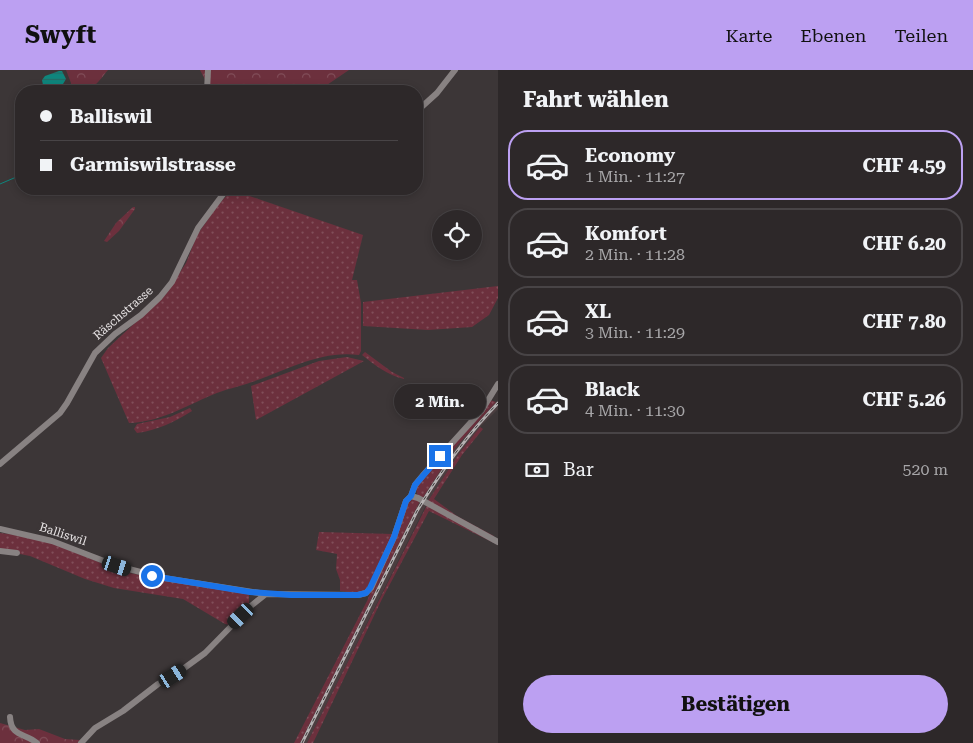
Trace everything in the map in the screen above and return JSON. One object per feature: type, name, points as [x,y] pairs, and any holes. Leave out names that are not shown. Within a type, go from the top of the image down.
[{"type":"street","points":[[207,85],[208,70]]},
{"type":"street","points":[[423,106],[437,93],[455,70]]},
{"type":"street","name":"Räschstrasse","points":[[0,464],[60,413],[89,362],[103,344],[141,315],[160,297],[172,282],[198,228],[223,195]]},
{"type":"street","points":[[498,384],[482,410],[415,485],[415,497],[498,542]]},
{"type":"street","name":"Balliswil","points":[[0,529],[52,541],[132,571],[164,578],[266,594],[358,595],[366,593],[370,588],[394,537],[406,501],[415,497]]},
{"type":"street","points":[[0,551],[17,553]]},
{"type":"street","points":[[250,592],[252,605]]},
{"type":"street","points":[[81,743],[93,730],[205,653],[252,605],[266,594]]},
{"type":"street","points":[[10,717],[14,731],[37,743]]},
{"type":"shaded area","points":[[498,400],[498,409],[480,427],[460,452],[428,501],[307,743],[300,743],[420,501],[455,448]]},
{"type":"green space","points":[[66,70],[108,70],[94,85],[71,85]]},
{"type":"green space","points":[[200,70],[349,70],[327,85],[208,85]]},
{"type":"green space","points":[[227,195],[247,195],[363,235],[352,280],[357,280],[361,303],[361,351],[359,355],[331,355],[304,362],[247,384],[217,393],[162,417],[129,423],[101,358],[108,348],[166,294],[186,263],[197,235]]},
{"type":"green space","points":[[133,207],[135,209],[119,231],[107,242],[104,241],[116,223]]},
{"type":"green space","points":[[498,286],[498,298],[489,315],[472,327],[428,330],[363,326],[363,302]]},
{"type":"green space","points":[[365,352],[404,379],[392,375],[377,366],[362,355]]},
{"type":"green space","points":[[347,357],[364,361],[256,420],[251,386],[319,361]]},
{"type":"green space","points":[[490,400],[496,402],[455,448],[422,499],[417,494],[416,488]]},
{"type":"green space","points":[[190,408],[192,411],[159,428],[137,433],[134,429],[137,424],[170,417]]},
{"type":"green space","points":[[480,427],[483,429],[462,455],[434,499],[457,516],[494,536],[493,538],[428,501],[460,452]]},
{"type":"green space","points":[[413,499],[420,501],[300,743],[294,743],[367,601],[406,505]]},
{"type":"green space","points":[[427,505],[498,545],[429,511],[382,599],[313,743],[307,743]]},
{"type":"green space","points":[[319,532],[393,534],[366,590],[357,593],[340,591],[340,580],[336,569],[337,554],[316,550]]},
{"type":"green space","points":[[0,533],[19,535],[52,543],[123,572],[246,593],[249,595],[249,606],[230,625],[225,624],[183,599],[114,588],[85,579],[30,556],[0,550]]},
{"type":"green space","points":[[0,723],[25,730],[39,729],[65,739],[80,740],[79,743],[0,743]]},
{"type":"water","points":[[62,71],[66,79],[63,84],[43,85],[42,80],[45,76]]},
{"type":"waterway","points":[[0,184],[15,178]]},
{"type":"railway","points":[[302,743],[417,511],[454,454],[498,403]]},
{"type":"route","points":[[152,576],[266,594],[362,595],[370,588],[394,537],[406,501],[411,496],[415,485],[440,456]]}]
